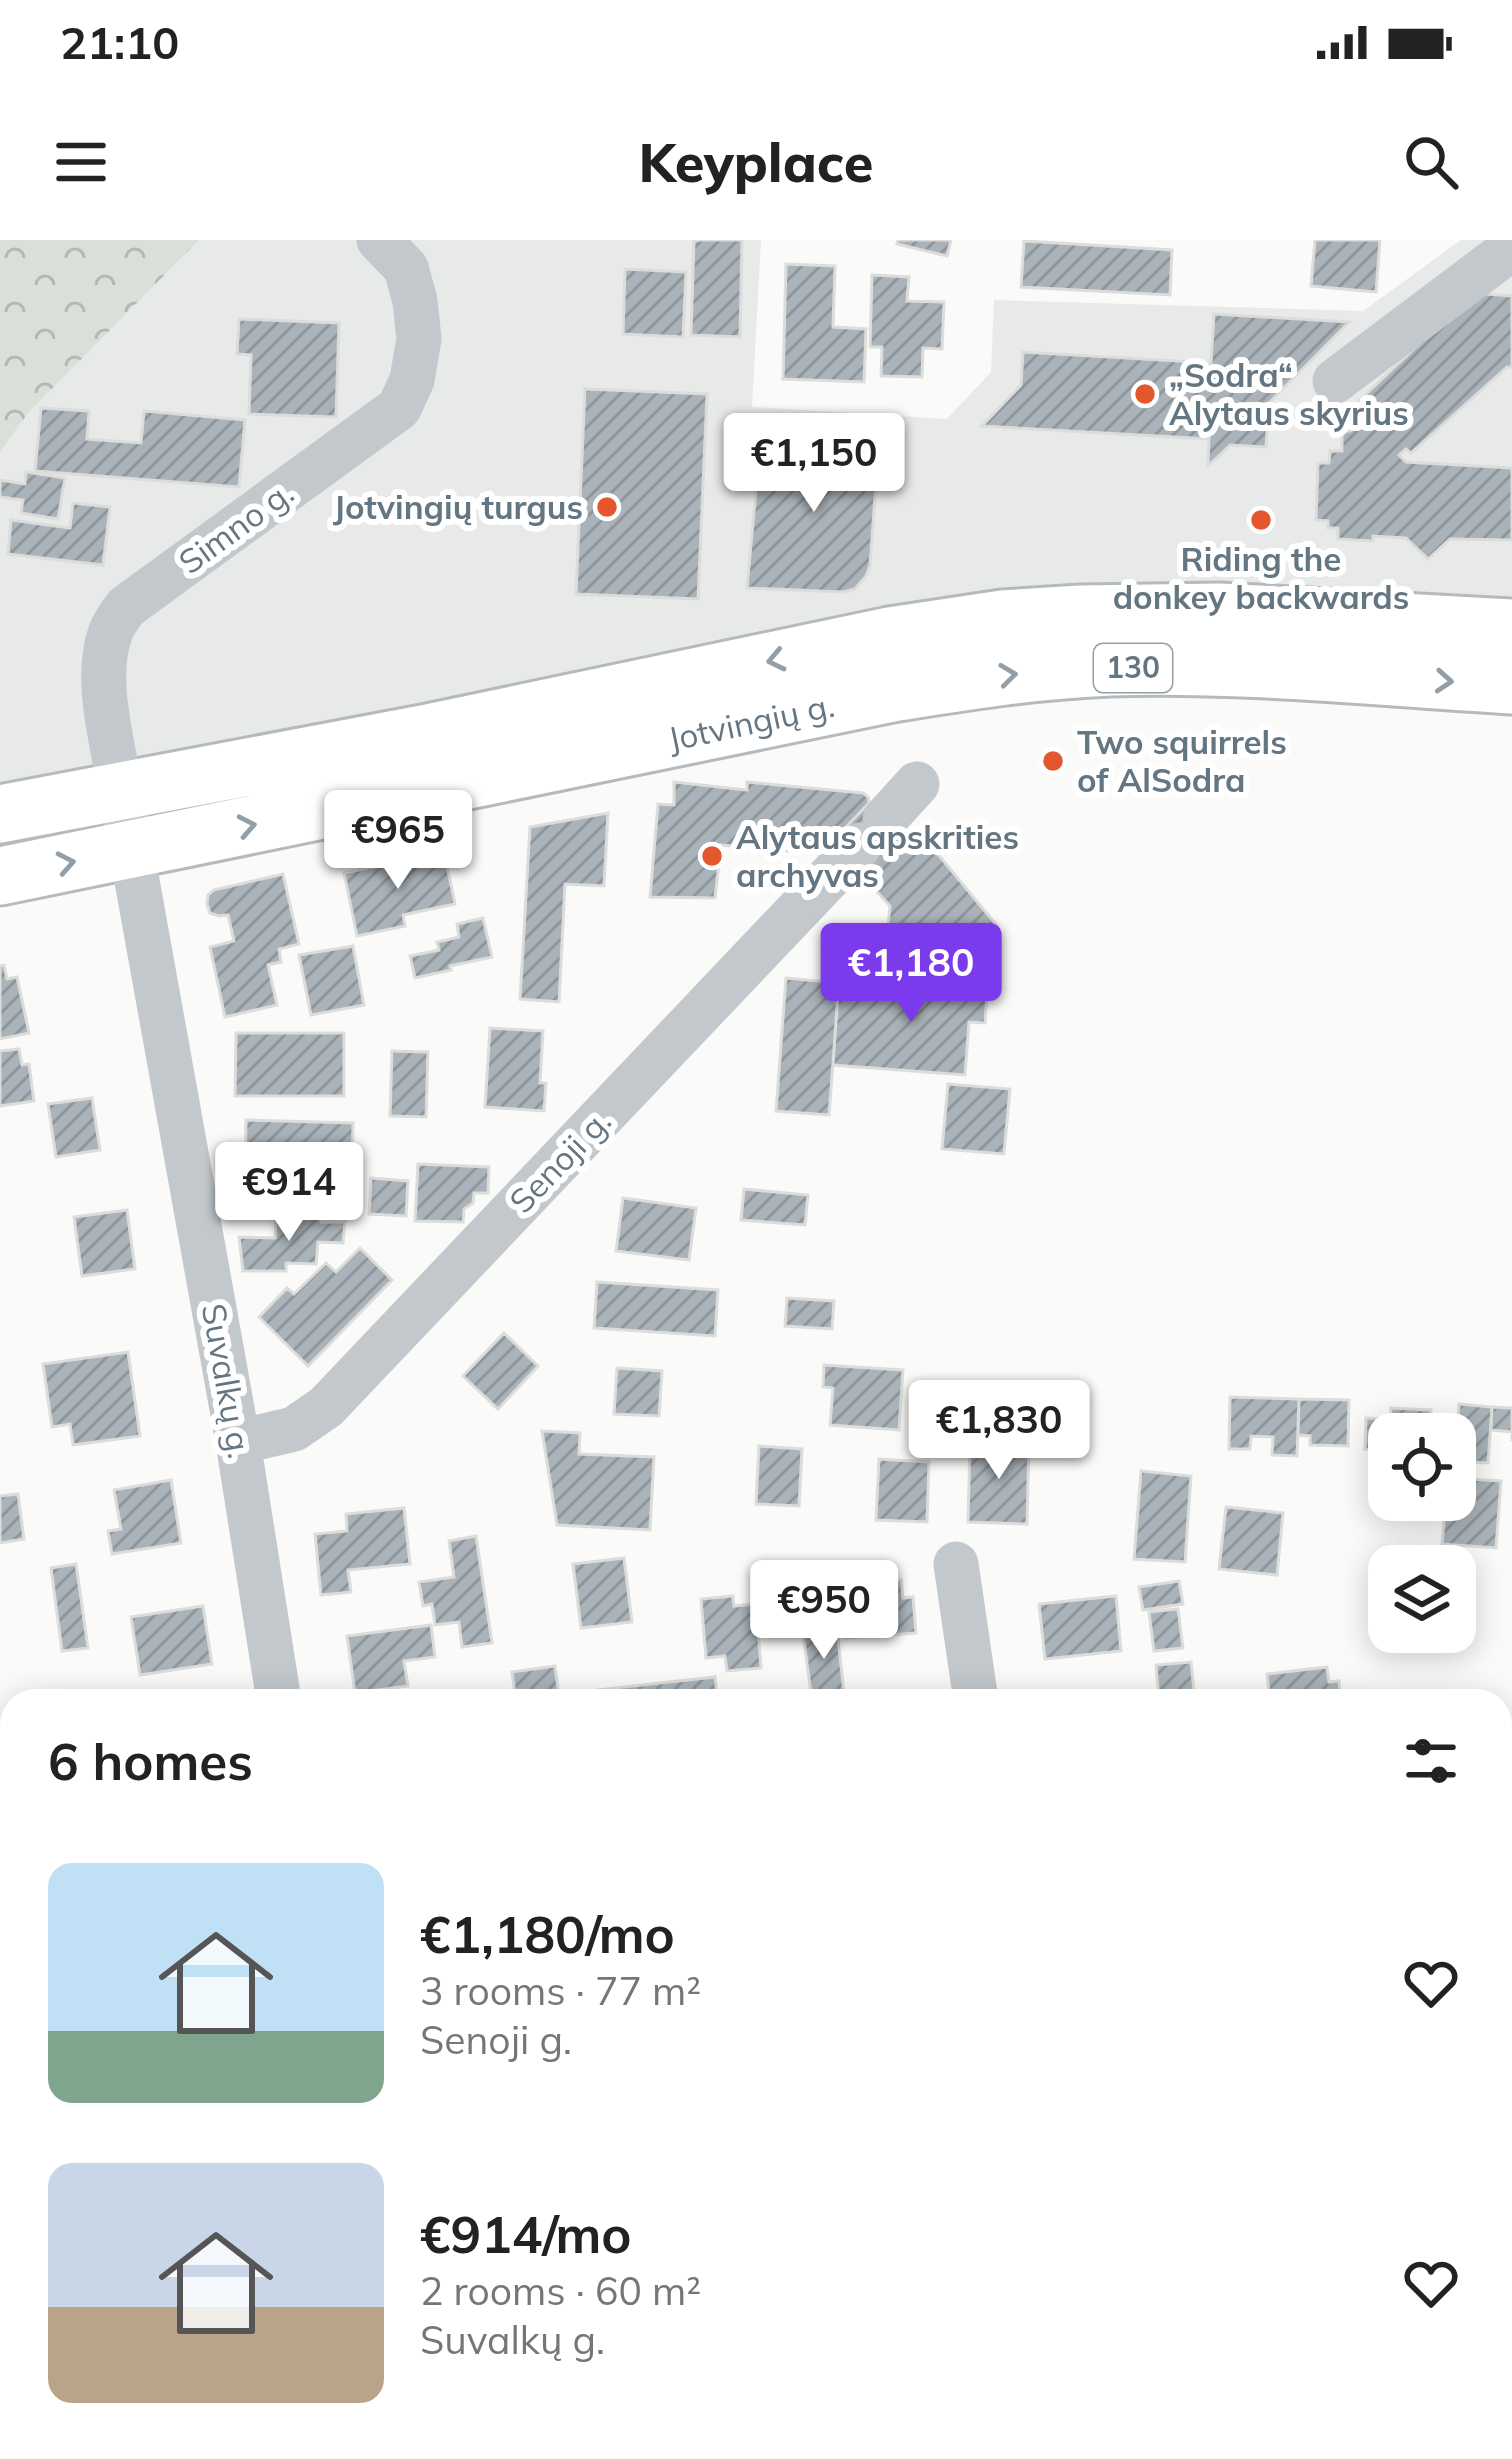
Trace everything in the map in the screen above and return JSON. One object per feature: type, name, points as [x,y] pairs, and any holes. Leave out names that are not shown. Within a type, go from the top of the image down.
[{"type":"main road","name":"Jotvingių g.","points":[[0,814],[428,734],[890,636],[1003,619],[1220,612],[1512,628]]},
{"type":"main road","name":"Jotvingių g.","points":[[0,876],[892,693],[1008,674],[1112,667],[1247,669],[1512,685]]},
{"type":"street","name":"Simno g.","points":[[133,850],[105,691],[111,630],[126,607],[398,408],[412,380],[419,338],[416,301],[406,268],[379,240]]},
{"type":"street","points":[[1335,381],[1512,248]]},
{"type":"street","name":"Senoji g.","points":[[238,1442],[294,1430],[326,1407],[917,784]]},
{"type":"street","name":"Suvalkų g.","points":[[133,850],[277,1689]]},
{"type":"street","points":[[956,1564],[974,1689]]},
{"type":"shaded area","points":[[199,240],[761,240],[752,407],[947,419],[991,372],[994,300],[1363,311],[1461,240],[1512,240],[1512,615],[0,791],[0,452],[28,413]]},
{"type":"green space","points":[[0,240],[199,240],[28,413],[0,452]]},
{"type":"building","points":[[742,240],[740,337],[691,335],[694,241]]},
{"type":"building","points":[[898,240],[951,240],[947,256],[897,244]]},
{"type":"building","points":[[1315,240],[1380,240],[1376,292],[1311,286]]},
{"type":"building","points":[[1024,241],[1172,250],[1170,295],[1021,287]]},
{"type":"building","points":[[786,264],[835,266],[833,327],[866,329],[864,382],[783,379]]},
{"type":"building","points":[[625,269],[686,272],[683,337],[623,334]]},
{"type":"building","points":[[872,275],[909,277],[907,301],[944,302],[942,349],[923,348],[922,377],[881,376],[882,347],[870,347]]},
{"type":"building","points":[[1473,293],[1512,296],[1512,367],[1411,453],[1406,449],[1399,455],[1406,462],[1512,468],[1512,540],[1450,539],[1428,559],[1406,538],[1338,539],[1338,528],[1316,520],[1318,463],[1329,463],[1330,451],[1342,451],[1342,431],[1350,431],[1351,424],[1342,423],[1342,417]]},
{"type":"building","name":"„Sodra“ Alytaus skyrius","points":[[1214,314],[1349,322],[1269,403],[1266,447],[1230,445],[1208,466],[1209,439],[982,426],[1021,385],[1023,352],[1211,363]]},
{"type":"building","points":[[239,319],[339,323],[336,417],[249,414],[251,355],[237,354]]},
{"type":"building","points":[[585,389],[707,394],[698,599],[576,594]]},
{"type":"building","points":[[41,408],[89,411],[87,439],[141,443],[144,411],[245,420],[239,487],[35,471]]},
{"type":"building","points":[[774,433],[879,443],[870,565],[855,589],[747,588],[758,468],[770,470]]},
{"type":"building","points":[[26,472],[65,478],[58,519],[21,513],[23,500],[0,497],[0,480],[25,484]]},
{"type":"building","points":[[73,503],[110,507],[103,565],[8,554],[11,520],[70,528]]},
{"type":"building","points":[[674,782],[747,790],[747,782],[863,793],[869,803],[820,854],[721,845],[715,898],[650,897],[658,804],[674,805]]},
{"type":"building","points":[[869,803],[892,828],[918,830],[998,927],[989,944],[887,936],[890,906],[860,873],[860,845],[846,827]]},
{"type":"building","points":[[608,813],[604,886],[565,884],[559,1002],[520,999],[530,827]]},
{"type":"building","points":[[444,852],[455,904],[403,915],[405,926],[357,936],[344,873]]},
{"type":"building","points":[[283,874],[299,944],[279,949],[281,962],[268,965],[277,1005],[225,1017],[210,947],[234,941],[228,915],[210,913],[208,895]]},
{"type":"building","points":[[483,918],[492,957],[415,978],[410,956],[439,950],[437,942],[459,937],[457,924]]},
{"type":"building","points":[[353,946],[364,1005],[311,1015],[299,955]]},
{"type":"building","points":[[4,965],[7,979],[17,977],[29,1033],[0,1039],[0,966]]},
{"type":"building","points":[[910,973],[988,979],[985,1023],[969,1022],[965,1075],[833,1065],[838,991],[908,996]]},
{"type":"building","points":[[786,978],[839,983],[829,1115],[776,1111]]},
{"type":"building","points":[[490,1028],[543,1031],[540,1083],[546,1083],[544,1111],[485,1107]]},
{"type":"building","points":[[236,1033],[344,1033],[344,1096],[235,1096]]},
{"type":"building","points":[[19,1049],[22,1065],[29,1064],[34,1101],[0,1106],[0,1051]]},
{"type":"building","points":[[392,1051],[428,1052],[426,1117],[390,1116]]},
{"type":"building","points":[[948,1084],[1010,1089],[1004,1154],[942,1149]]},
{"type":"building","points":[[92,1098],[100,1150],[56,1157],[48,1104]]},
{"type":"building","points":[[246,1120],[353,1123],[352,1187],[265,1185],[265,1171],[245,1170]]},
{"type":"building","points":[[418,1164],[489,1167],[488,1193],[474,1193],[473,1203],[464,1209],[463,1222],[415,1221]]},
{"type":"building","points":[[371,1178],[408,1181],[406,1216],[369,1214]]},
{"type":"building","points":[[744,1189],[808,1195],[805,1225],[741,1220]]},
{"type":"building","points":[[623,1198],[696,1208],[689,1260],[616,1251]]},
{"type":"building","points":[[127,1210],[135,1269],[82,1276],[74,1217]]},
{"type":"building","points":[[276,1216],[345,1222],[343,1243],[318,1242],[316,1264],[286,1263],[286,1271],[243,1271],[239,1237],[275,1238]]},
{"type":"building","points":[[360,1248],[392,1280],[308,1366],[259,1317],[287,1288],[294,1294],[326,1263],[336,1272]]},
{"type":"building","points":[[597,1282],[718,1290],[715,1336],[594,1328]]},
{"type":"building","points":[[787,1298],[834,1301],[832,1329],[785,1326]]},
{"type":"building","points":[[504,1333],[538,1366],[498,1409],[463,1376]]},
{"type":"building","points":[[128,1352],[140,1436],[73,1445],[70,1424],[52,1427],[43,1364]]},
{"type":"building","points":[[824,1365],[903,1370],[899,1430],[830,1425],[833,1388],[823,1387]]},
{"type":"building","points":[[617,1368],[662,1371],[659,1416],[614,1414]]},
{"type":"building","points":[[1230,1397],[1299,1399],[1297,1456],[1272,1455],[1273,1437],[1251,1436],[1250,1449],[1229,1449]]},
{"type":"building","points":[[1299,1399],[1349,1400],[1348,1446],[1310,1445],[1310,1436],[1298,1435]]},
{"type":"building","points":[[1459,1404],[1492,1407],[1488,1463],[1476,1462],[1476,1413],[1458,1413]]},
{"type":"building","points":[[1492,1407],[1512,1408],[1512,1432],[1491,1430]]},
{"type":"building","points":[[1391,1408],[1431,1410],[1431,1413],[1391,1413]]},
{"type":"building","points":[[542,1431],[580,1433],[579,1454],[654,1457],[650,1530],[557,1525]]},
{"type":"building","points":[[970,1441],[1029,1442],[1027,1524],[968,1522]]},
{"type":"building","points":[[759,1446],[802,1449],[799,1506],[756,1504]]},
{"type":"building","points":[[879,1459],[929,1462],[927,1522],[876,1520]]},
{"type":"building","points":[[1141,1471],[1191,1476],[1185,1562],[1134,1559]]},
{"type":"building","points":[[1476,1479],[1501,1481],[1496,1548],[1442,1544],[1444,1521],[1476,1521]]},
{"type":"building","points":[[171,1480],[181,1543],[112,1554],[108,1531],[121,1529],[114,1490]]},
{"type":"building","points":[[18,1494],[24,1539],[0,1543],[0,1496]]},
{"type":"building","points":[[1226,1507],[1283,1513],[1277,1575],[1219,1569]]},
{"type":"building","points":[[404,1508],[410,1564],[348,1570],[351,1592],[321,1595],[315,1534],[347,1531],[346,1514]]},
{"type":"building","points":[[476,1536],[492,1643],[462,1647],[459,1622],[435,1625],[432,1604],[423,1606],[419,1582],[454,1577],[449,1541]]},
{"type":"building","points":[[624,1558],[632,1622],[581,1628],[573,1564]]},
{"type":"building","points":[[76,1564],[88,1648],[62,1651],[51,1568]]},
{"type":"building","points":[[901,1580],[903,1598],[913,1597],[916,1633],[846,1638],[843,1598],[855,1584]]},
{"type":"building","points":[[1179,1581],[1183,1604],[1143,1610],[1139,1587]]},
{"type":"building","points":[[733,1596],[734,1606],[756,1604],[761,1668],[727,1671],[725,1656],[706,1658],[701,1599]]},
{"type":"building","points":[[1116,1596],[1121,1651],[1045,1659],[1039,1604]]},
{"type":"building","points":[[203,1606],[212,1664],[140,1675],[131,1617]]},
{"type":"building","points":[[1178,1609],[1183,1648],[1154,1651],[1149,1612]]},
{"type":"building","points":[[836,1622],[844,1689],[810,1689],[802,1626]]},
{"type":"building","points":[[431,1625],[435,1657],[404,1661],[408,1686],[354,1689],[347,1636]]},
{"type":"building","points":[[1191,1662],[1194,1689],[1158,1689],[1156,1665]]},
{"type":"building","points":[[555,1666],[558,1689],[514,1689],[512,1672]]},
{"type":"building","points":[[1327,1667],[1329,1682],[1339,1681],[1340,1689],[1269,1689],[1267,1674]]},
{"type":"building","points":[[715,1677],[716,1689],[606,1689]]},
{"type":"place","name":"„Sodra“ Alytaus skyrius","points":[[1145,394]]},
{"type":"place","name":"Jotvingių turgus","points":[[607,507]]},
{"type":"place","name":"Riding the donkey backwards","points":[[1261,520]]},
{"type":"place","name":"Two squirrels of AlSodra","points":[[1053,761]]},
{"type":"place","name":"Alytaus apskrities archyvas","points":[[712,856]]}]
